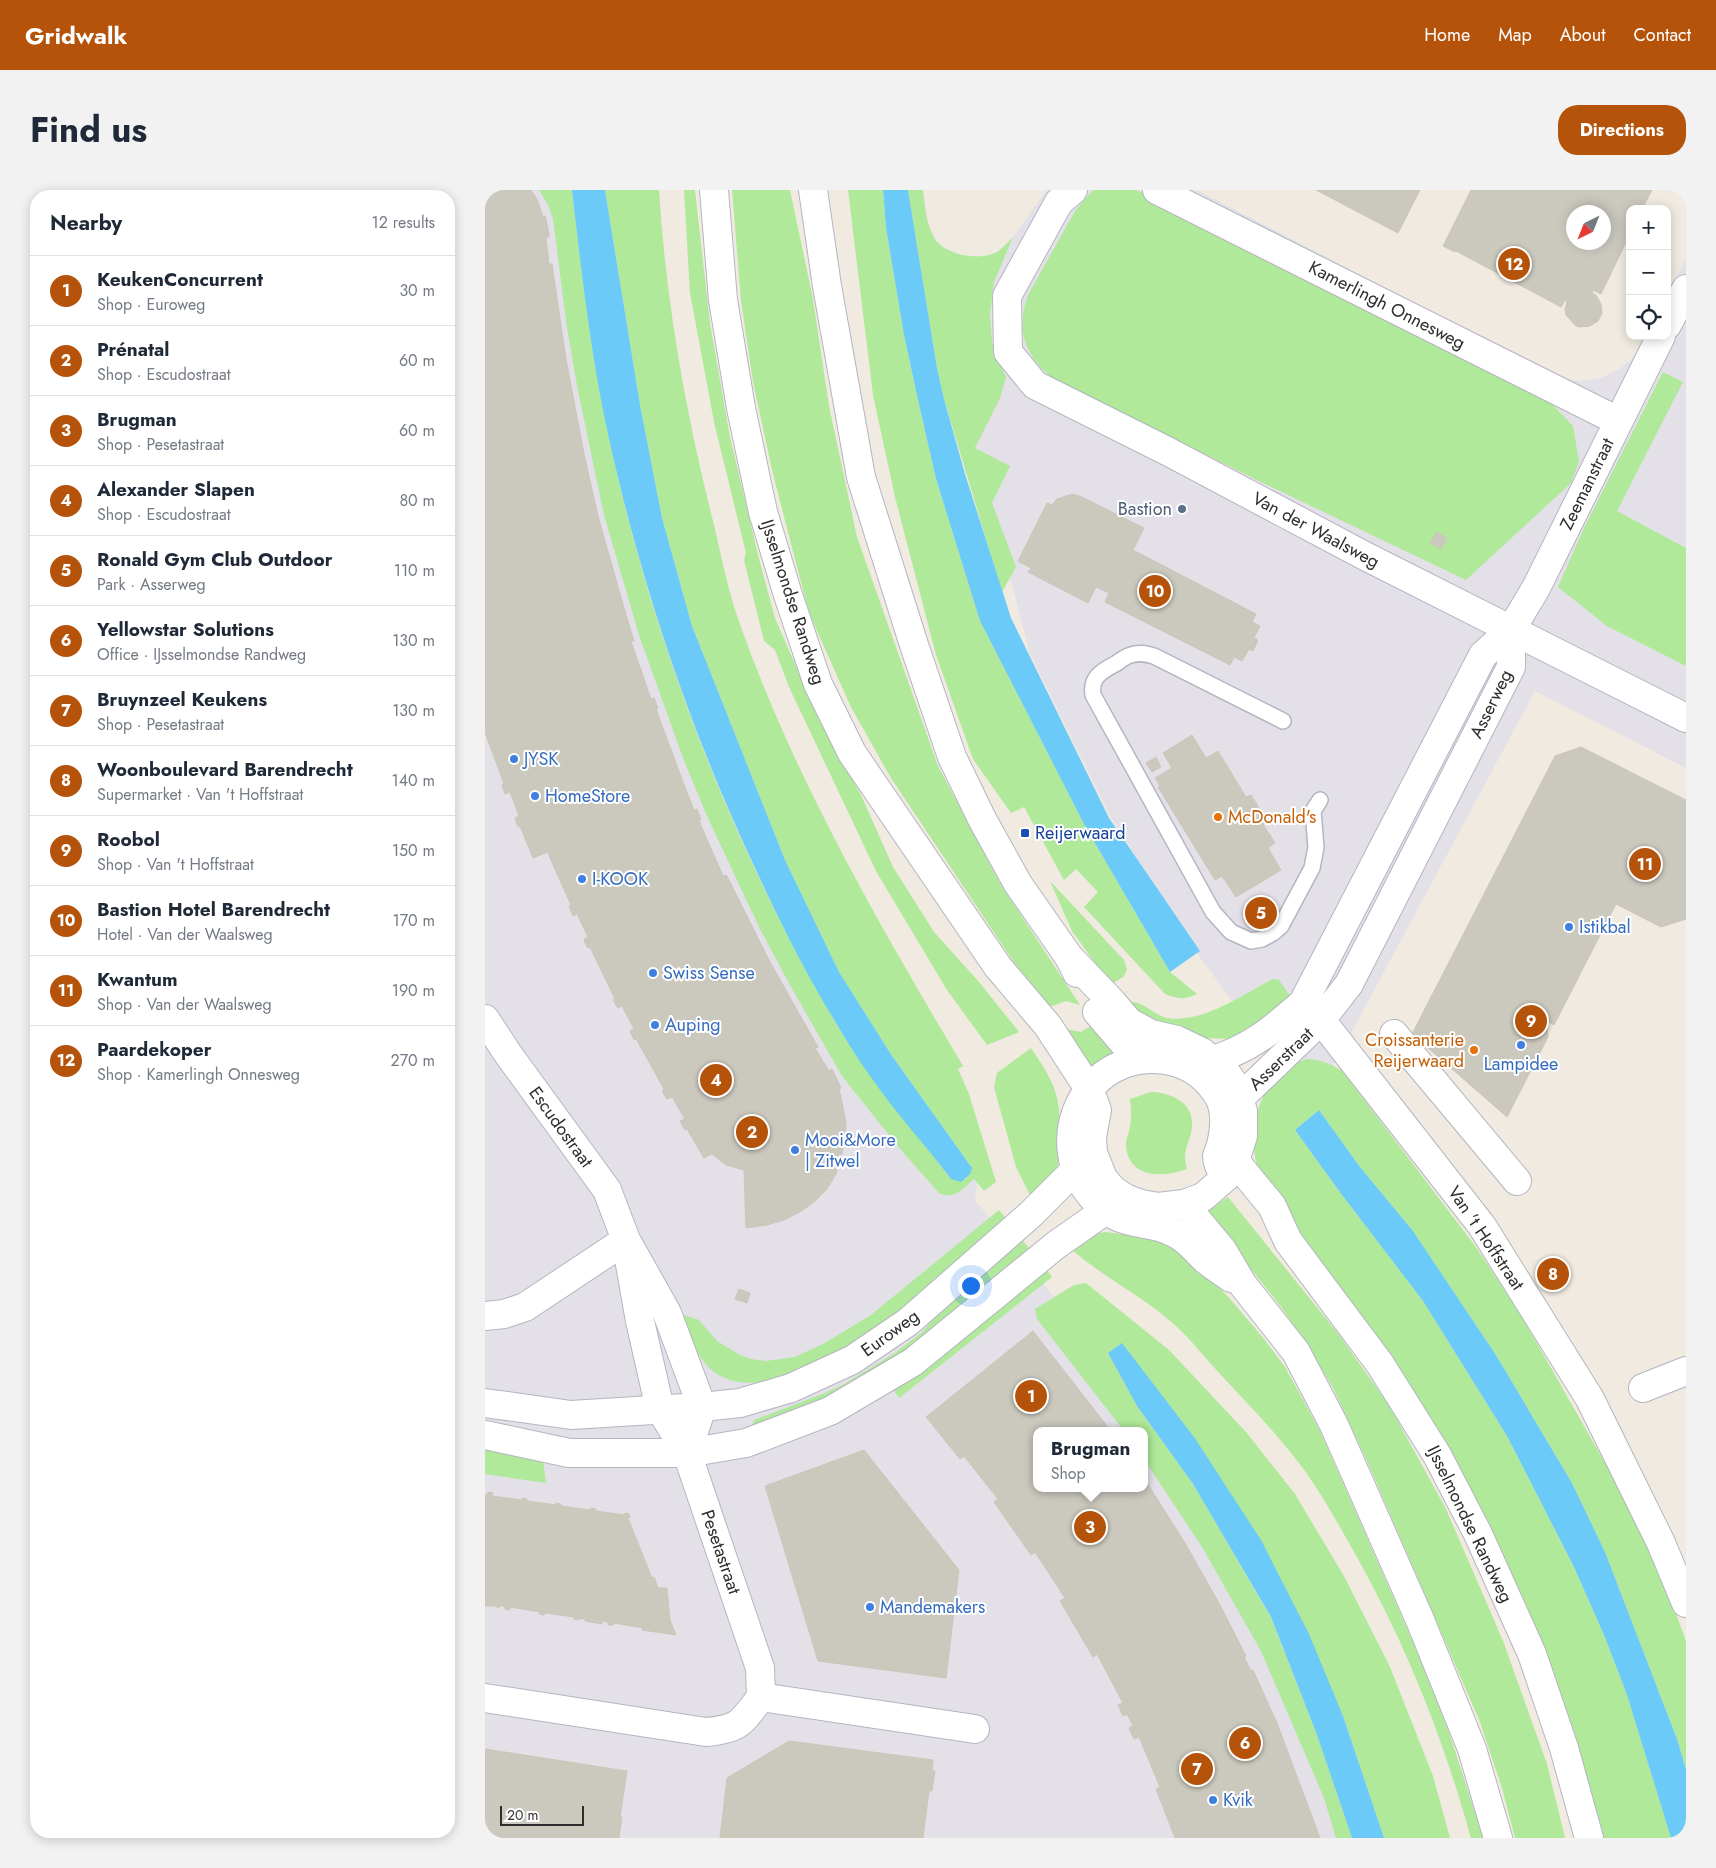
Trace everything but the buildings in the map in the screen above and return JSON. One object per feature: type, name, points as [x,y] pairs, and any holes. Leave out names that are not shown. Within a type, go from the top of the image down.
[{"type":"street","name":"IJsselmondse Randweg","points":[[714,190],[723,300],[741,408],[763,512],[788,596],[818,684],[852,753],[998,967],[1048,1026],[1084,1097],[1097,1110],[1092,1138],[1093,1153],[1103,1178],[1113,1190],[1115,1204]]},
{"type":"street","points":[[813,190],[827,286],[861,477],[914,645],[952,757],[982,818],[1018,884],[1069,957],[1129,1022],[1151,1034],[1177,1040],[1202,1052],[1201,1064],[1205,1080],[1220,1099],[1224,1119],[1221,1145],[1217,1157],[1219,1166],[1230,1169]]},
{"type":"street","name":"Van der Waalsweg","points":[[1073,190],[1059,202],[1007,296],[1008,352],[1035,385],[1169,452],[1365,556],[1686,718]]},
{"type":"street","name":"Kamerlingh Onnesweg","points":[[1157,190],[1618,421]]},
{"type":"street","points":[[1671,317],[1686,289]]},
{"type":"street","name":"Zeemanstraat","points":[[1511,630],[1535,588],[1659,340]]},
{"type":"street","name":"Asserweg","points":[[1312,1012],[1349,984],[1511,667],[1511,630]]},
{"type":"street","points":[[1069,957],[1097,1013],[1140,1059]]},
{"type":"street","name":"Asserstraat","points":[[1201,1064],[1235,1053],[1312,1012]]},
{"type":"street","name":"Asserstraat","points":[[1240,1098],[1312,1012]]},
{"type":"street","name":"Van 't Hoffstraat","points":[[1312,1012],[1487,1234],[1590,1399],[1661,1544],[1686,1603]]},
{"type":"street","name":"Escudostraat","points":[[485,1019],[508,1054],[607,1190],[626,1240],[667,1313],[703,1407]]},
{"type":"street","points":[[1394,1034],[1517,1181]]},
{"type":"street","points":[[1140,1059],[1201,1064],[1225,1071],[1234,1084],[1240,1098],[1243,1111],[1243,1136],[1230,1169],[1203,1197],[1183,1204],[1158,1207],[1115,1204],[1084,1188],[1075,1170],[1072,1158],[1071,1135],[1073,1118],[1084,1097],[1113,1069],[1128,1062],[1140,1059]]},
{"type":"street","name":"IJsselmondse Randweg","points":[[1230,1169],[1272,1206],[1288,1241],[1380,1364],[1437,1455],[1478,1534],[1532,1654],[1564,1748],[1589,1838]]},
{"type":"street","name":"Euroweg","points":[[485,1403],[571,1415],[740,1403],[791,1388],[852,1360],[908,1322],[1031,1214],[1075,1170]]},
{"type":"street","points":[[1115,1204],[1125,1221],[1169,1230],[1179,1235],[1207,1261],[1243,1285]]},
{"type":"street","name":"Euroweg","points":[[485,1435],[569,1453],[687,1453],[746,1443],[830,1411],[913,1362],[1056,1245],[1115,1204]]},
{"type":"street","points":[[1183,1204],[1223,1250],[1243,1285],[1296,1352],[1334,1425],[1420,1620],[1472,1749],[1498,1838]]},
{"type":"street","points":[[485,1316],[504,1314],[525,1307],[626,1240]]},
{"type":"street","name":"Escudostraat","points":[[626,1240],[640,1321],[660,1410]]},
{"type":"street","points":[[1643,1388],[1686,1371]]},
{"type":"street","points":[[687,1453],[703,1407]]},
{"type":"street","points":[[660,1410],[687,1453]]},
{"type":"street","name":"Pesetastraat","points":[[687,1453],[760,1668],[761,1697]]},
{"type":"street","points":[[485,1698],[706,1732],[725,1730],[741,1722],[761,1697],[975,1729]]},
{"type":"lane","points":[[1283,721],[1154,656],[1142,653],[1130,655],[1103,671],[1095,679],[1092,687],[1093,695],[1213,912],[1222,924],[1240,938],[1251,941],[1262,939],[1281,926],[1289,914],[1312,868],[1316,847],[1313,811],[1320,800]]},
{"type":"shaded area","points":[[485,190],[588,190],[772,754],[980,1163],[975,1200],[1054,1297],[1139,1350],[1310,1579],[1419,1838],[485,1838]]},
{"type":"shaded area","name":"Reijerwaard","points":[[923,190],[927,221],[935,240],[958,254],[978,257],[996,253],[1013,237],[1047,190],[1197,190],[1548,372],[1562,378],[1582,381],[1603,377],[1621,368],[1635,356],[1646,340],[1671,340],[1671,289],[1686,259],[1686,768],[1535,691],[1330,1072],[1300,1092],[1193,948],[1109,814],[1030,654],[919,225]]},
{"type":"green space","points":[[539,190],[572,190],[595,366],[624,502],[645,579],[669,655],[696,731],[726,805],[759,878],[795,950],[852,1049],[948,1176],[966,1179],[971,1168],[970,1165],[892,1056],[839,972],[785,860],[692,626],[662,518],[640,405],[605,190],[659,190],[672,317],[686,400],[726,578],[737,617],[764,687],[814,798],[871,907],[963,1066],[958,1069],[969,1094],[996,1182],[984,1191],[974,1179],[954,1194],[944,1195],[939,1193],[901,1150],[842,1076],[759,927],[707,816],[683,758],[639,635],[604,515],[567,328],[553,219],[548,205]]},
{"type":"green space","points":[[684,190],[695,190],[710,323],[730,437],[775,618],[820,721],[861,795],[893,867],[934,932],[979,982],[1019,1032],[987,1045],[947,990],[876,871],[789,687],[775,650],[764,641],[744,560],[746,553],[714,422],[690,293]]},
{"type":"green space","points":[[732,190],[790,190],[813,299],[829,406],[857,537],[938,766],[1001,885],[1080,1005],[1066,1001],[1045,1009],[891,778],[851,707],[809,613],[773,474],[753,382],[741,301]]},
{"type":"green space","points":[[848,190],[883,190],[886,228],[904,335],[918,400],[936,479],[980,621],[1085,826],[1170,972],[1197,994],[1181,998],[1165,994],[1084,907],[1098,892],[1076,869],[1064,880],[1024,807],[1011,813],[973,759],[936,655],[895,497],[873,395]]},
{"type":"green space","points":[[908,190],[923,190],[926,215],[932,234],[940,245],[954,253],[971,256],[988,255],[1000,250],[1013,237],[994,282],[990,314],[992,342],[1006,377],[1000,398],[975,448],[1010,466],[992,503],[1016,567],[1002,592],[944,399],[937,368]]},
{"type":"green space","points":[[1093,190],[1135,190],[1147,194],[1547,399],[1573,426],[1579,462],[1571,483],[1466,580],[1261,482],[1055,380],[1036,362],[1025,342],[1023,331],[1024,308],[1028,295],[1075,211]]},
{"type":"green space","points":[[1663,372],[1683,382],[1617,511],[1686,548],[1686,666],[1607,626],[1558,587],[1585,526]]},
{"type":"green space","points":[[1050,881],[1124,960],[1127,969],[1124,976],[1111,985],[1072,931]]},
{"type":"green space","points":[[1273,979],[1279,980],[1291,997],[1272,1018],[1233,1039],[1203,1038],[1149,1023],[1125,1003],[1135,1002],[1166,1018],[1185,1018],[1207,1013]]},
{"type":"green space","points":[[1096,1023],[1113,1053],[1090,1071],[1060,1028],[1081,1032]]},
{"type":"green space","points":[[1031,1048],[1046,1071],[1055,1090],[1060,1124],[1060,1152],[1057,1169],[1051,1180],[1033,1201],[1016,1167],[994,1087],[997,1073]]},
{"type":"green space","points":[[1307,1059],[1325,1062],[1342,1071],[1476,1247],[1522,1317],[1636,1521],[1671,1600],[1686,1641],[1686,1769],[1677,1739],[1605,1552],[1572,1483],[1496,1355],[1413,1231],[1360,1167],[1319,1110],[1295,1130],[1423,1301],[1507,1436],[1573,1565],[1604,1635],[1627,1695],[1671,1838],[1602,1838],[1572,1737],[1454,1460],[1428,1414],[1393,1359],[1264,1183],[1257,1166],[1254,1148],[1254,1129],[1258,1110],[1265,1093],[1276,1078],[1290,1066]]},
{"type":"green space","points":[[1151,1092],[1172,1096],[1189,1110],[1192,1130],[1185,1155],[1187,1169],[1168,1174],[1149,1173],[1140,1170],[1128,1156],[1126,1140],[1131,1119],[1130,1099]]},
{"type":"green space","points":[[1228,1197],[1340,1336],[1390,1407],[1446,1509],[1503,1641],[1547,1764],[1565,1838],[1515,1838],[1502,1788],[1480,1722],[1367,1461],[1333,1388],[1308,1346],[1281,1307],[1206,1212]]},
{"type":"green space","points":[[999,1210],[1008,1221],[914,1299],[873,1329],[832,1355],[792,1374],[756,1383],[725,1378],[709,1368],[703,1361],[693,1344],[682,1318],[684,1315],[699,1320],[717,1341],[740,1355],[751,1359],[766,1361],[795,1357],[823,1344],[871,1315]]},
{"type":"green space","points":[[1107,1232],[1159,1240],[1189,1256],[1231,1300],[1285,1367],[1320,1431],[1431,1683],[1483,1838],[1471,1838],[1449,1765],[1408,1660],[1376,1593],[1319,1492],[1305,1471],[1275,1434],[1183,1333],[1152,1306],[1071,1249],[1098,1233]]},
{"type":"green space","points":[[1019,1236],[1032,1252],[918,1347],[854,1388],[754,1427],[752,1425],[754,1420],[844,1384],[895,1353],[921,1333],[977,1270]]},
{"type":"green space","points":[[1043,1265],[1052,1277],[899,1398],[891,1386]]},
{"type":"green space","points":[[1086,1283],[1169,1350],[1246,1432],[1295,1494],[1345,1578],[1390,1667],[1433,1776],[1450,1838],[1384,1838],[1343,1716],[1194,1437],[1121,1344],[1108,1353],[1137,1406],[1193,1484],[1271,1618],[1317,1735],[1352,1838],[1336,1838],[1324,1798],[1261,1651],[1202,1547],[1148,1465],[1148,1427],[1121,1427],[1037,1319],[1035,1309],[1074,1285]]},
{"type":"green space","points":[[485,1449],[543,1461],[546,1483],[485,1474]]},
{"type":"water","points":[[572,190],[605,190],[640,405],[662,518],[692,626],[785,860],[839,972],[892,1056],[972,1168],[970,1174],[961,1182],[951,1179],[904,1121],[873,1080],[843,1035],[804,967],[774,909],[709,762],[668,652],[650,596],[619,483],[595,367],[582,279]]},
{"type":"water","points":[[883,190],[908,190],[937,368],[944,399],[965,474],[1011,618],[1109,818],[1200,951],[1170,972],[1085,826],[980,621],[936,479],[918,400],[904,335],[886,228]]},
{"type":"water","points":[[1319,1110],[1360,1167],[1413,1231],[1496,1355],[1572,1483],[1605,1552],[1677,1739],[1686,1769],[1686,1838],[1671,1838],[1627,1695],[1604,1635],[1573,1565],[1507,1436],[1423,1301],[1295,1130]]},
{"type":"water","points":[[1122,1343],[1194,1437],[1261,1540],[1309,1634],[1343,1716],[1384,1838],[1352,1838],[1317,1735],[1271,1617],[1193,1484],[1137,1406],[1108,1353]]},
{"type":"place","name":"Paardekoper","points":[[1514,264]]},
{"type":"place","name":"Bastion","points":[[1182,509]]},
{"type":"place","name":"Bastion Hotel Barendrecht","points":[[1155,591]]},
{"type":"place","name":"JYSK","points":[[514,759]]},
{"type":"place","name":"HomeStore","points":[[535,796]]},
{"type":"place","name":"McDonald's","points":[[1218,817]]},
{"type":"place","name":"Reijerwaard","points":[[1025,833]]},
{"type":"place","name":"Kwantum","points":[[1645,864]]},
{"type":"place","name":"I-KOOK","points":[[582,879]]},
{"type":"place","name":"Ronald Gym Club Outdoor","points":[[1261,913]]},
{"type":"place","name":"Istikbal","points":[[1569,927]]},
{"type":"place","name":"Swiss Sense","points":[[653,973]]},
{"type":"place","name":"Roobol","points":[[1531,1021]]},
{"type":"place","name":"Auping","points":[[655,1025]]},
{"type":"place","name":"Lampidee","points":[[1521,1045]]},
{"type":"place","name":"Croissanterie Reijerwaard","points":[[1474,1050]]},
{"type":"place","name":"Alexander Slapen","points":[[716,1080]]},
{"type":"place","name":"Prénatal","points":[[752,1132]]},
{"type":"place","name":"Mooi&More | Zitwel","points":[[795,1150]]},
{"type":"place","name":"Woonboulevard Barendrecht","points":[[1553,1274]]},
{"type":"place","name":"KeukenConcurrent","points":[[1031,1396]]},
{"type":"place","name":"Brugman","points":[[1090,1527]]},
{"type":"place","name":"Mandemakers","points":[[870,1607]]},
{"type":"place","name":"Yellowstar Solutions","points":[[1245,1743]]},
{"type":"place","name":"Bruynzeel Keukens","points":[[1197,1769]]},
{"type":"place","name":"Kvik","points":[[1213,1800]]}]
